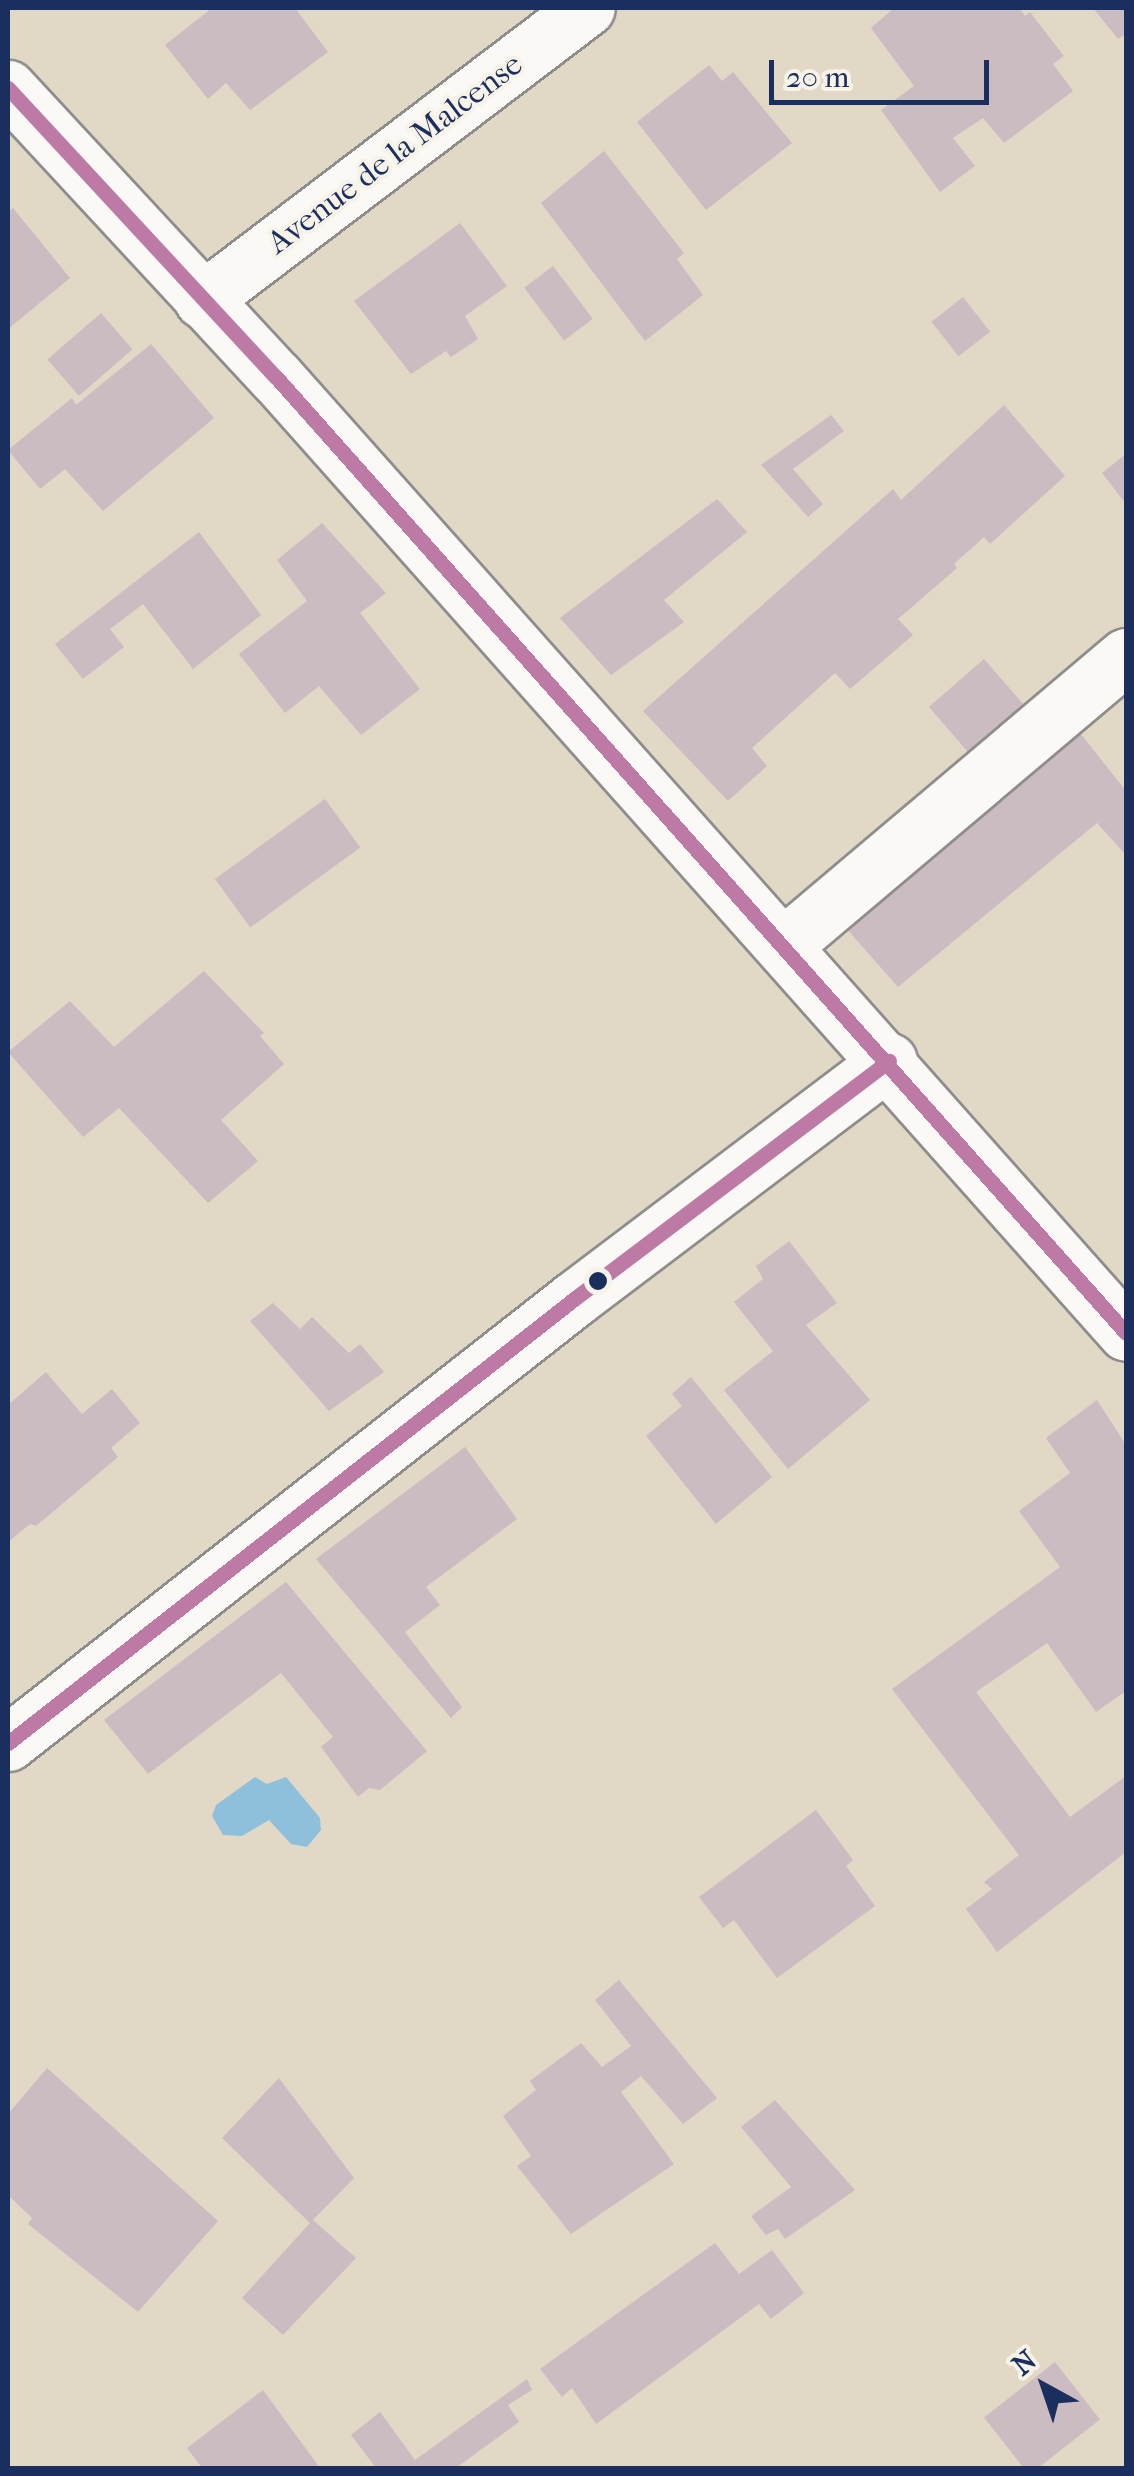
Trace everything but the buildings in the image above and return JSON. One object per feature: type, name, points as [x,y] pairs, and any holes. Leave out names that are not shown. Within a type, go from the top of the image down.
[{"type":"street","name":"Avenue de la Malcense","points":[[202,300],[587,8]]},
{"type":"street","points":[[8,88],[785,944],[1126,1332]]},
{"type":"street","points":[[785,944],[1126,656]]},
{"type":"street","points":[[8,1743],[544,1322],[889,1061]]},
{"type":"water","points":[[255,1777],[267,1784],[286,1777],[320,1818],[321,1830],[307,1847],[291,1844],[269,1820],[242,1836],[223,1835],[212,1816],[216,1805]]},
{"type":"transit line","points":[[8,88],[276,377],[1126,1333]]},
{"type":"transit line","points":[[8,1743],[574,1299],[889,1061]]}]
